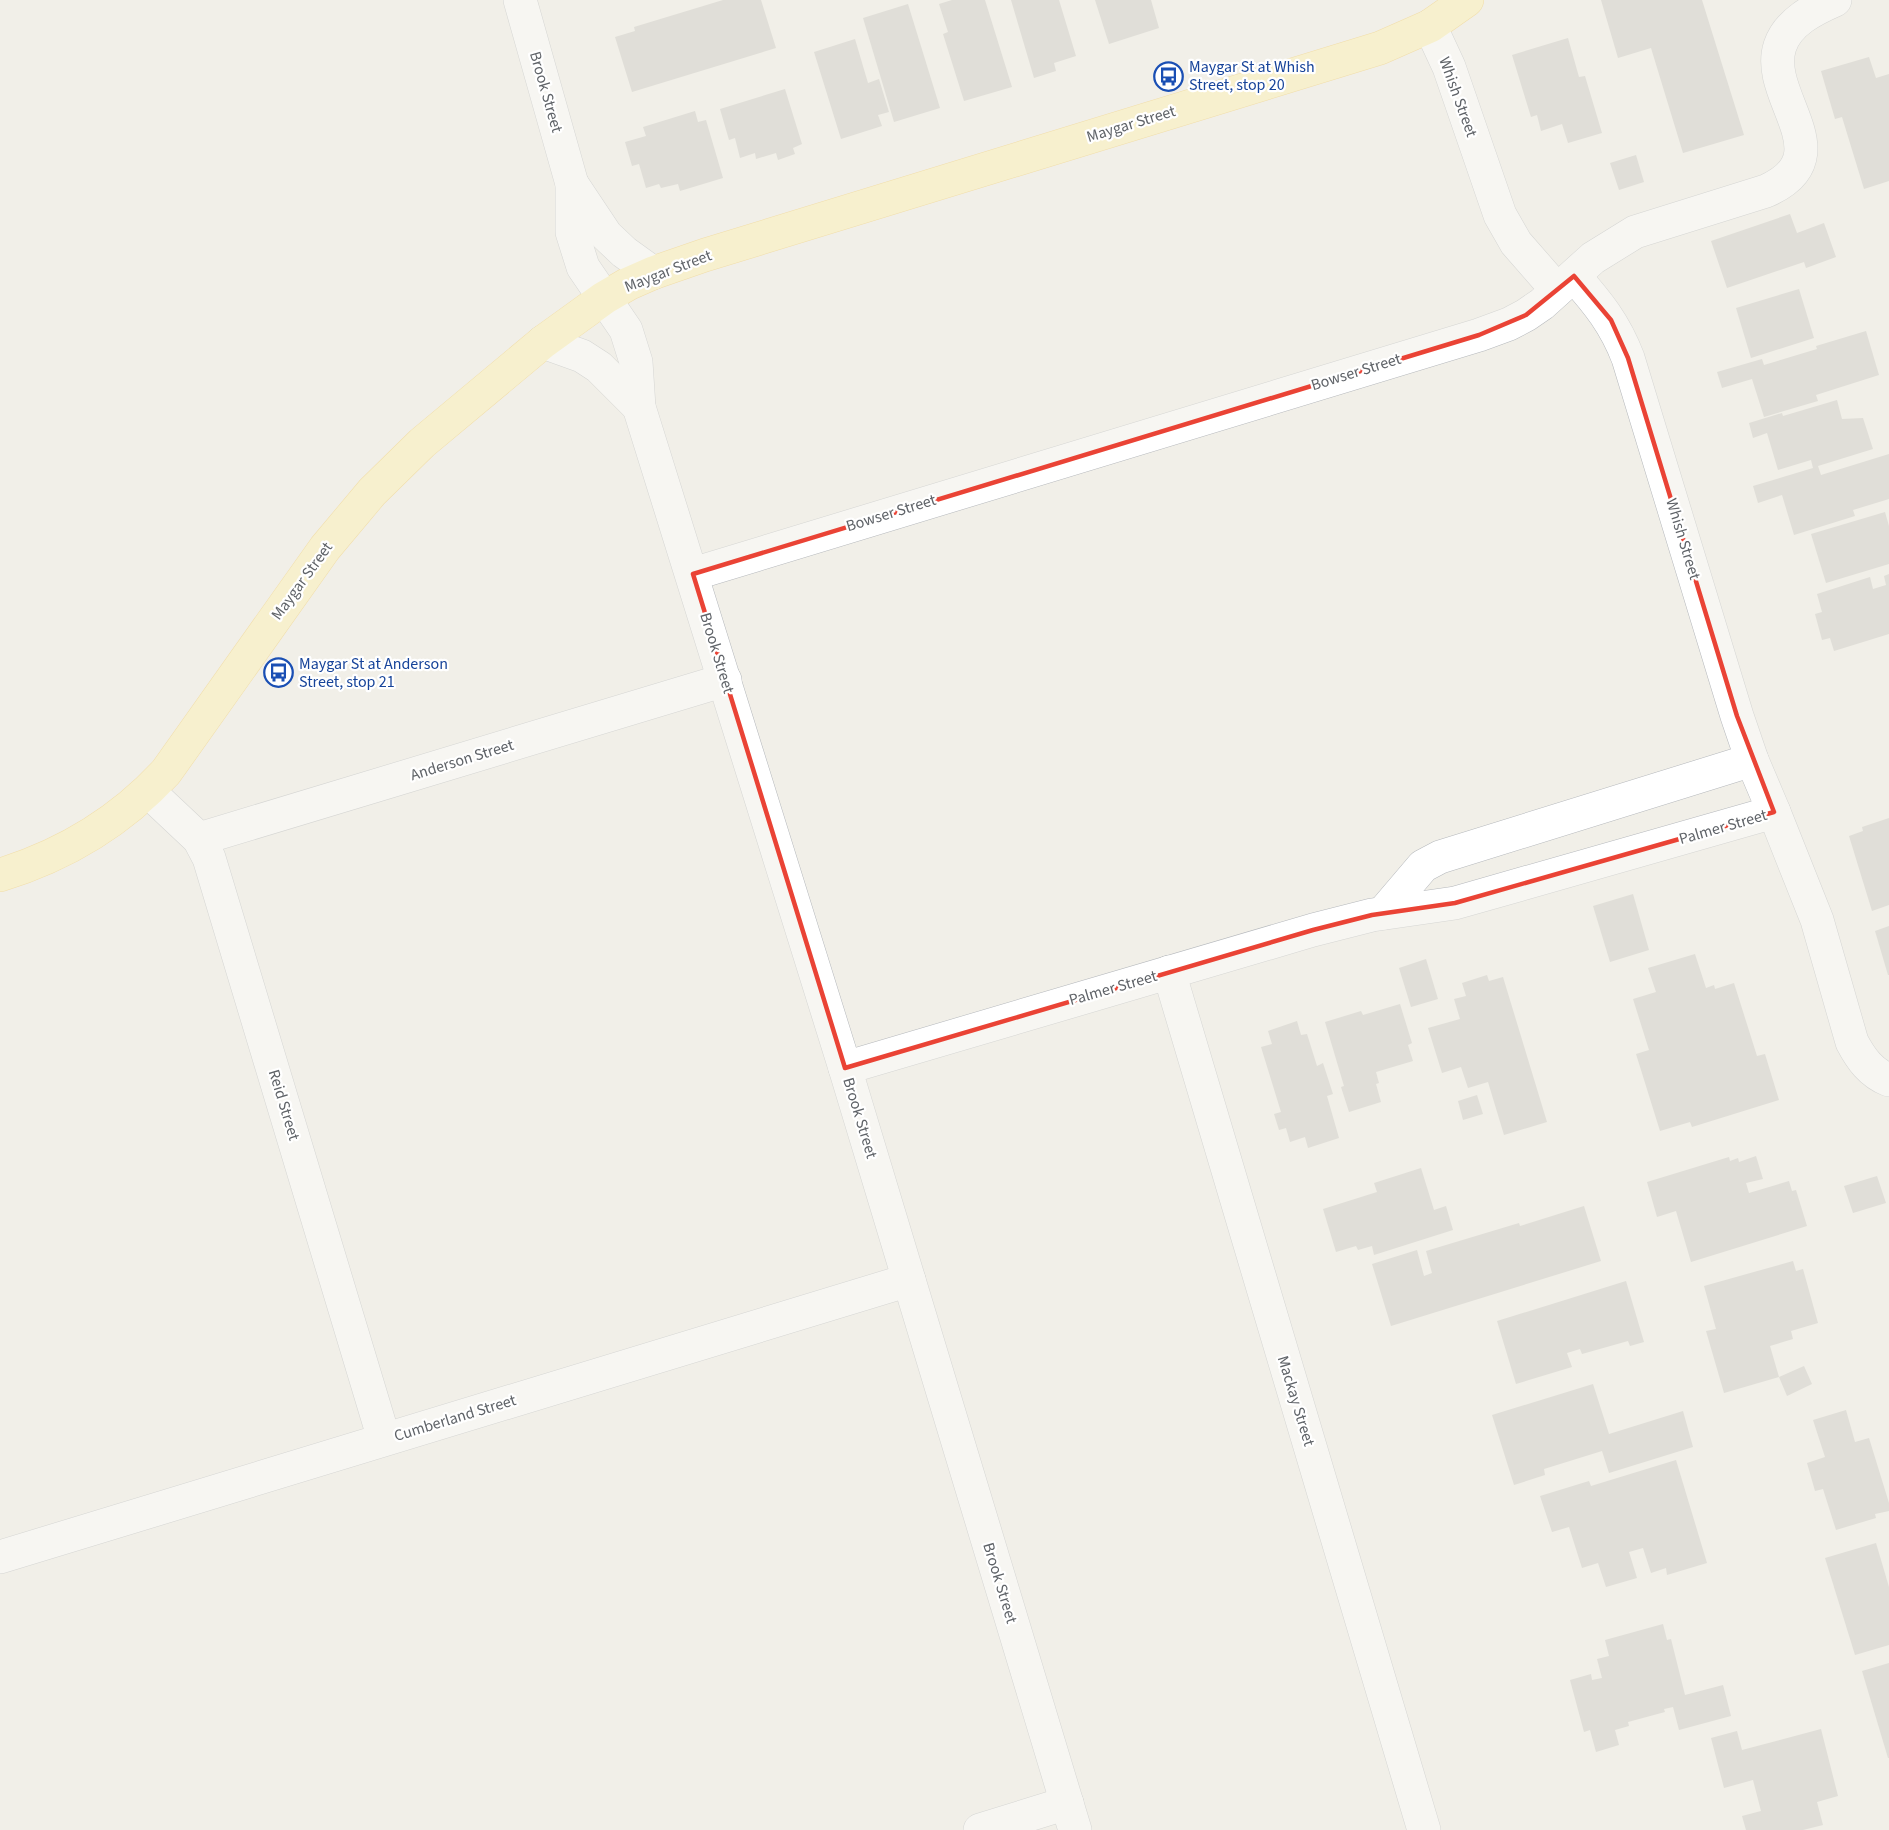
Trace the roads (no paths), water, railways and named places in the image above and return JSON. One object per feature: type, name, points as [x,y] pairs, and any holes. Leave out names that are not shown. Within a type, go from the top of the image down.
[{"type":"main road","name":"Maygar Street","points":[[0,875],[49,857],[90,837],[126,811],[148,791],[166,772],[325,548],[372,492],[422,443],[543,342],[604,298],[653,273],[705,255],[1329,65],[1406,38],[1430,26],[1467,0]]},
{"type":"street","name":"Brook Street","points":[[520,0],[573,184],[606,235],[624,252],[653,273]]},
{"type":"street","name":"Bowser Street","points":[[693,574],[1509,324],[1526,315],[1593,258],[1635,232],[1766,191],[1791,176],[1799,164],[1801,150],[1799,135],[1781,78],[1778,63],[1780,46],[1800,19],[1835,0]]},
{"type":"street","name":"Whish Street","points":[[1430,26],[1447,61],[1500,215],[1516,243],[1611,321],[1619,336],[1628,358],[1752,760],[1774,812]]},
{"type":"street","name":"Brook Street","points":[[573,184],[572,232],[583,267],[626,330],[636,362],[639,407],[693,574],[845,1068],[1071,1816]]},
{"type":"street","name":"Brook Street","points":[[543,342],[582,356],[599,367],[639,407]]},
{"type":"street","name":"Anderson Street","points":[[199,839],[725,680]]},
{"type":"street","points":[[1383,913],[1423,866],[1440,857],[1752,760]]},
{"type":"street","name":"Reid Street","points":[[148,791],[199,839],[209,858],[384,1440]]},
{"type":"street","name":"Palmer Street","points":[[845,1068],[1313,930],[1383,913],[1455,903],[1774,812],[1816,920],[1852,1042],[1861,1059],[1872,1070],[1889,1080]]},
{"type":"street","name":"Mackay Street","points":[[1169,972],[1424,1830]]},
{"type":"street","name":"Cumberland Street","points":[[0,1557],[909,1280]]},
{"type":"street","points":[[980,1830],[1071,1816]]},
{"type":"place","name":"Maygar St at Whish Street, stop 20","points":[[1168,76]]},
{"type":"place","name":"Maygar St at Anderson Street, stop 21","points":[[278,673]]}]
